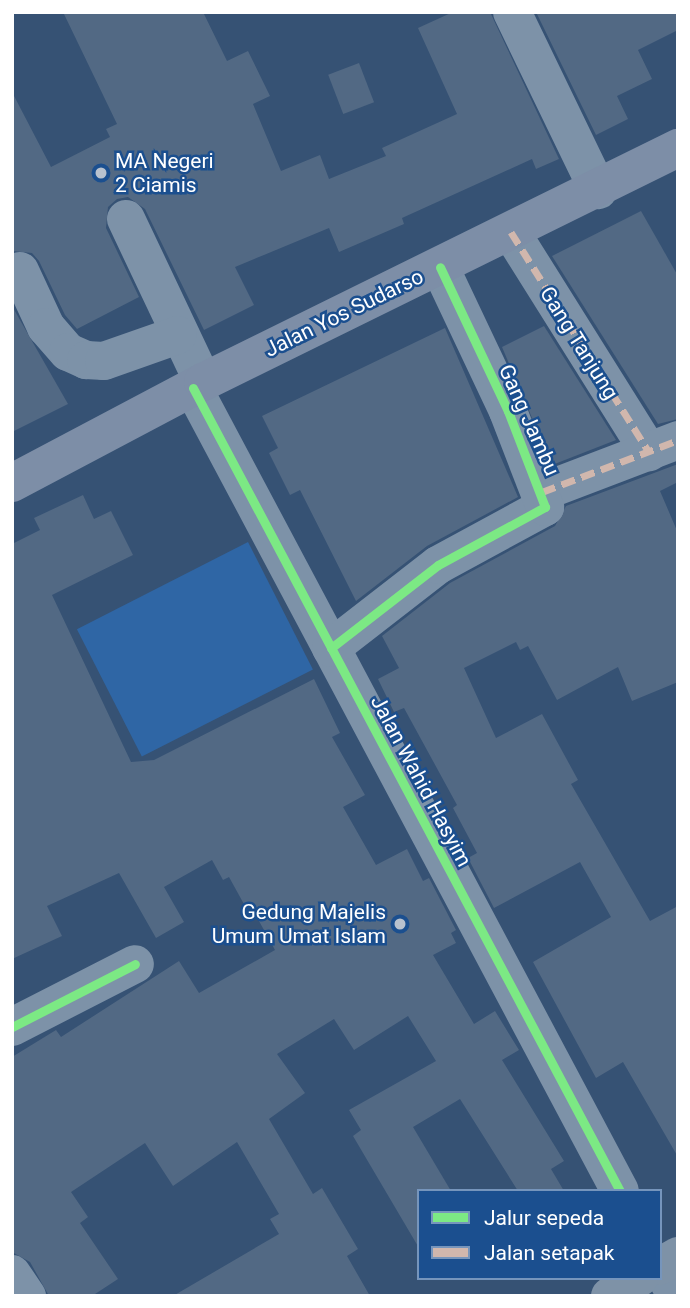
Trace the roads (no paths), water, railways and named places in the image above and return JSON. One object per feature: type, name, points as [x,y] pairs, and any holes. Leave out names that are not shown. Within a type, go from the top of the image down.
[{"type":"highway","points":[[662,1265],[678,1256]]},
{"type":"highway","points":[[610,1296],[636,1280]]},
{"type":"main road","name":"Jalan Yos Sudarso","points":[[12,483],[198,385],[598,190],[678,148]]},
{"type":"street","points":[[512,12],[598,190]]},
{"type":"street","name":"Jalan Wahid Hasyim","points":[[126,219],[198,385],[331,648],[619,1189]]},
{"type":"street","name":"Gang Tanjung","points":[[511,232],[664,446]]},
{"type":"street","name":"Gang Jambu","points":[[331,648],[438,565],[542,510],[542,492],[440,267]]},
{"type":"street","points":[[20,271],[46,327],[68,352],[86,360],[104,361],[178,335]]},
{"type":"street","points":[[542,492],[664,446]]},
{"type":"street","points":[[12,1027],[135,964]]},
{"type":"street","points":[[662,1270],[677,1296]]},
{"type":"street","points":[[12,1274],[27,1296]]},
{"type":"place","name":"MA Negeri 2 Ciamis","points":[[101,173]]},
{"type":"place","name":"Gedung Majelis Umum Umat Islam","points":[[400,924]]}]
